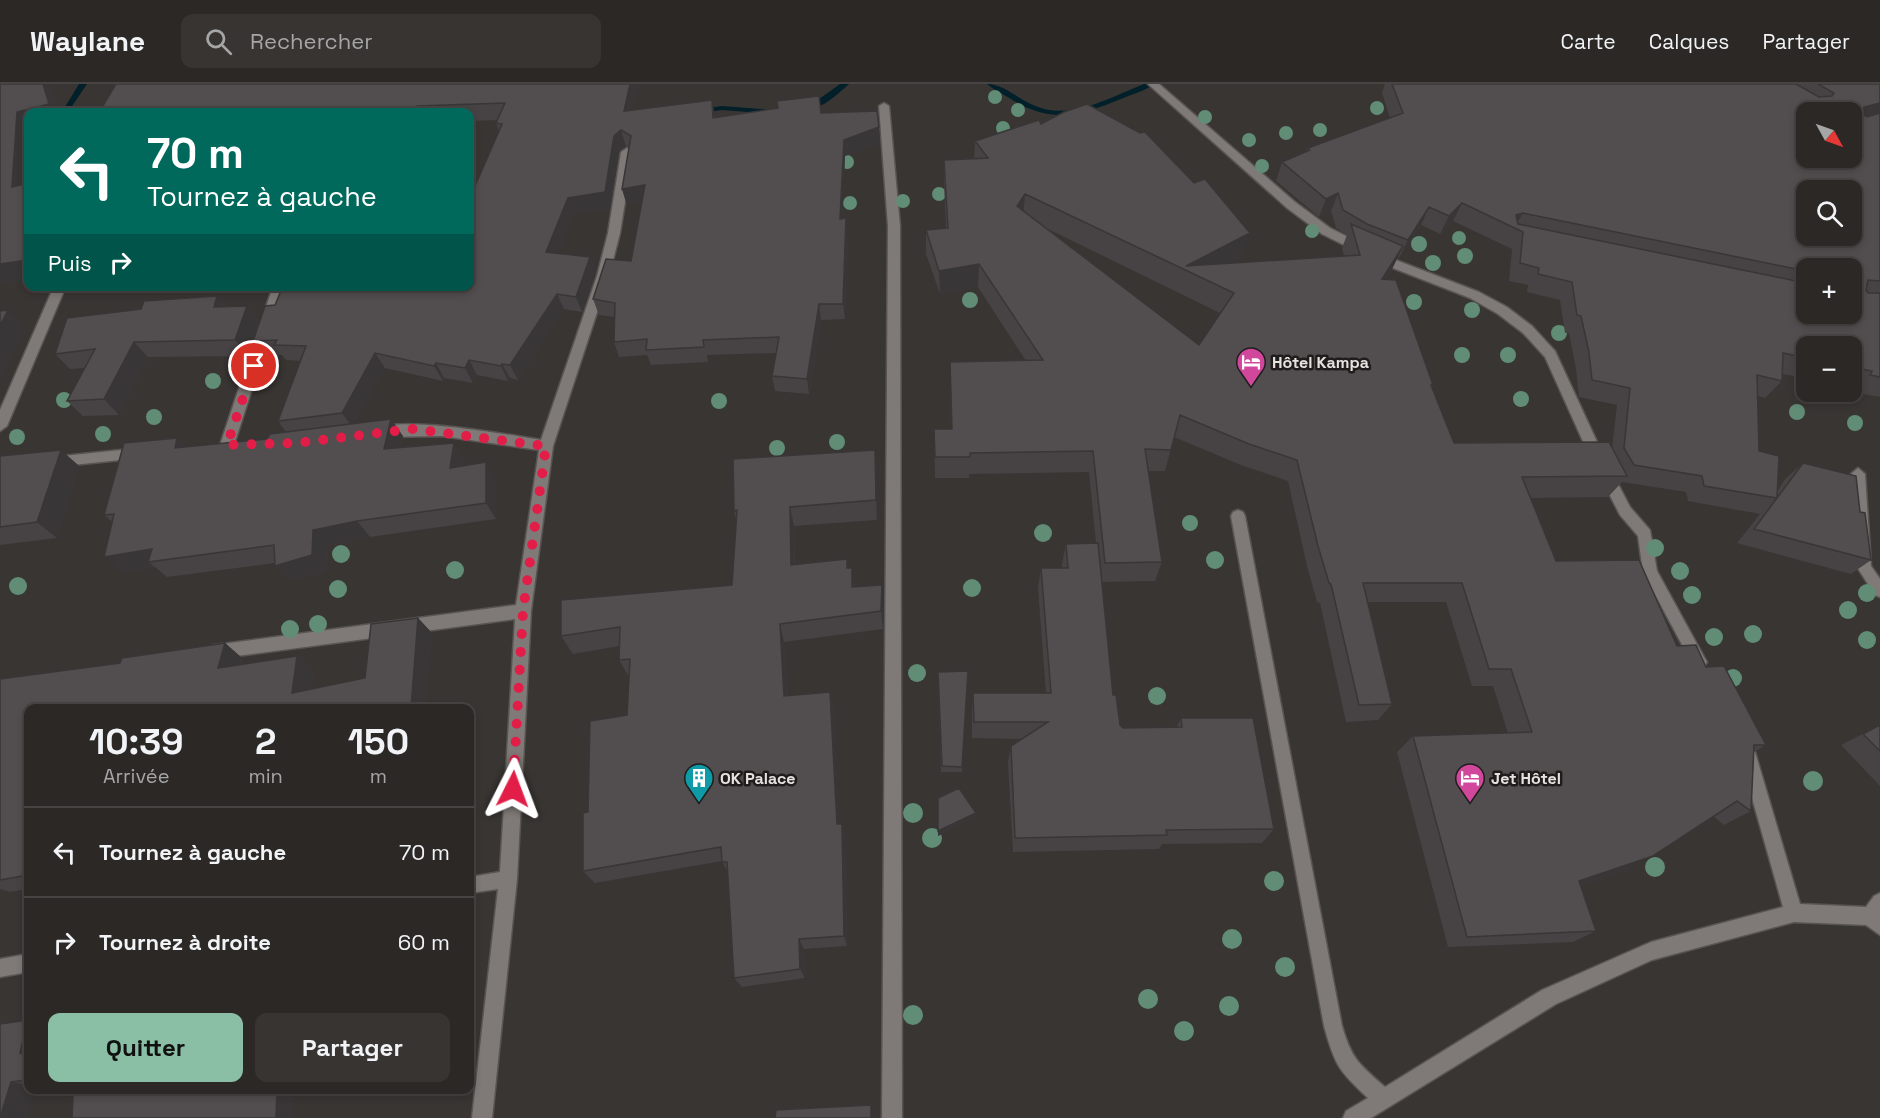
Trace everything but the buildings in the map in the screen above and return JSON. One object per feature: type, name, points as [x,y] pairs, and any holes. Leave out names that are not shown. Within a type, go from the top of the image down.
[{"type":"street","points":[[1157,88],[1326,231],[1506,311],[1540,340],[1550,354],[1597,457],[1625,511],[1645,534],[1650,572],[1705,674]]},
{"type":"street","points":[[884,106],[894,226],[892,1118]]},
{"type":"street","points":[[482,1118],[508,879],[523,611],[546,446],[603,276],[614,233],[627,152]]},
{"type":"street","points":[[0,426],[58,291]]},
{"type":"street","points":[[227,445],[277,291]]},
{"type":"street","points":[[364,434],[412,429],[546,446]]},
{"type":"street","points":[[35,463],[159,451]]},
{"type":"street","points":[[1858,474],[1864,567],[1880,591]]},
{"type":"street","points":[[1238,516],[1333,1026],[1342,1057],[1354,1072],[1384,1099]]},
{"type":"street","points":[[202,654],[523,611]]},
{"type":"street","points":[[1738,735],[1749,755],[1794,913]]},
{"type":"street","points":[[474,884],[508,879]]},
{"type":"street","points":[[1353,1118],[1559,992],[1651,951],[1794,913],[1877,914]]},
{"type":"street","points":[[0,968],[24,964]]},
{"type":"waterway","points":[[68,108],[83,84]]},
{"type":"waterway","points":[[808,108],[818,104],[845,84]]},
{"type":"waterway","points":[[991,84],[1030,107],[1056,113],[1098,105],[1151,84]]},
{"type":"waterway","points":[[701,111],[722,108],[775,112]]},
{"type":"place","name":"Hôtel Kampa","points":[[1251,388]]},
{"type":"place","name":"OK Palace","points":[[699,804]]},
{"type":"place","name":"Jet Hôtel","points":[[1470,804]]},
{"type":"route","points":[[254,366],[227,445],[297,443],[397,429],[412,429],[546,446],[523,611],[513,789]]}]
